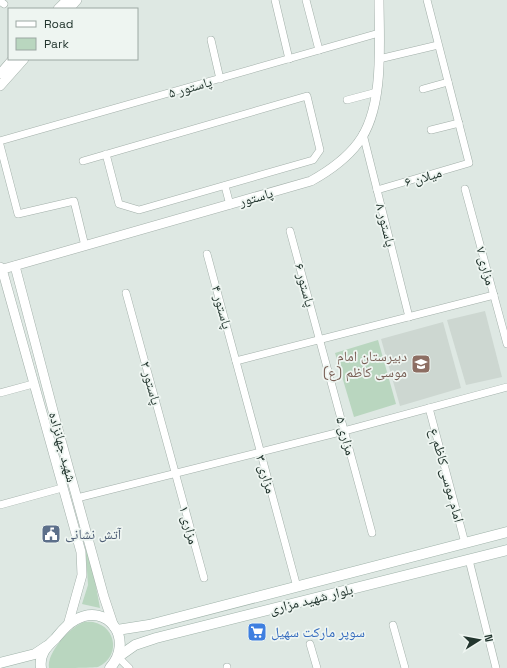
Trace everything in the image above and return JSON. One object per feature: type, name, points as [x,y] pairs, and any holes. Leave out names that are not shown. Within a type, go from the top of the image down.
[{"type":"main road","name":"بلوار شهید مزاری","points":[[116,628],[149,626],[507,532]]},
{"type":"main road","points":[[465,543],[469,560]]},
{"type":"main road","name":"بلوار شهید مزاری","points":[[110,668],[118,657],[135,645],[156,638],[507,550]]},
{"type":"main road","points":[[0,663],[35,654],[48,645],[68,625],[82,617],[92,615],[100,616],[116,628],[121,648],[118,657]]},
{"type":"main road","points":[[41,668],[41,658],[48,645]]},
{"type":"street","points":[[59,8],[67,0]]},
{"type":"street","points":[[70,8],[77,0]]},
{"type":"street","points":[[275,0],[289,59]]},
{"type":"street","points":[[306,0],[320,50]]},
{"type":"street","name":"پاستور","points":[[1,269],[311,181],[332,168],[358,143],[368,126],[377,92],[379,59],[378,0]]},
{"type":"street","points":[[427,0],[458,123],[431,130]]},
{"type":"street","name":"پاستور ۵","points":[[0,141],[379,33]]},
{"type":"street","points":[[210,40],[220,79]]},
{"type":"street","points":[[379,59],[438,45]]},
{"type":"street","points":[[0,74],[12,60]]},
{"type":"street","points":[[0,86],[23,60]]},
{"type":"street","points":[[423,88],[448,82]]},
{"type":"street","points":[[347,100],[377,92]]},
{"type":"street","points":[[82,161],[106,154],[307,96],[320,150],[313,160],[138,210],[119,204],[106,154]]},
{"type":"street","name":"میلان ۶","points":[[377,190],[469,163],[458,123]]},
{"type":"street","name":"پاستور ۸","points":[[363,134],[409,317]]},
{"type":"street","points":[[0,145],[18,214],[74,201],[85,246]]},
{"type":"street","points":[[225,186],[230,205]]},
{"type":"street","name":"مزاری ۷","points":[[465,189],[507,344]]},
{"type":"street","name":"پاستور ۶","points":[[290,231],[319,339]]},
{"type":"street","name":"پاستور ۴","points":[[207,254],[236,361]]},
{"type":"street","name":"شهید جهانزاده","points":[[15,266],[104,597],[116,628]]},
{"type":"street","name":"شهید جهانزاده","points":[[1,269],[81,552],[82,570],[80,586],[68,625]]},
{"type":"street","name":"پاستور ۲","points":[[126,293],[175,473]]},
{"type":"street","points":[[236,361],[494,295]]},
{"type":"street","name":"مزاری ۵","points":[[319,339],[372,533]]},
{"type":"street","name":"مزاری ۳","points":[[236,361],[297,587]]},
{"type":"street","points":[[0,393],[33,384]]},
{"type":"street","points":[[66,501],[260,453],[507,387]]},
{"type":"street","name":"امام موسی کاظم ع","points":[[429,408],[465,543]]},
{"type":"street","name":"مزاری ۱","points":[[175,473],[204,578]]},
{"type":"street","points":[[0,505],[62,488]]},
{"type":"street","points":[[469,560],[496,668]]},
{"type":"street","points":[[393,625],[405,668]]},
{"type":"street","points":[[310,644],[317,668]]},
{"type":"street","points":[[118,657],[129,668]]},
{"type":"shaded area","points":[[485,311],[502,377],[466,385],[447,320]]},
{"type":"shaded area","name":"دبیرستان امام موسی کاظم (ع)","points":[[443,322],[461,388],[400,406],[381,339]]},
{"type":"green space","points":[[378,340],[396,404],[354,417],[335,353]]},
{"type":"green space","points":[[85,542],[91,560],[100,608],[82,604],[88,585]]},
{"type":"green space","points":[[84,622],[94,622],[102,626],[108,631],[112,638],[113,646],[111,654],[106,661],[98,667],[49,668],[51,655],[60,641],[72,629]]},
{"type":"place","name":"دبیرستان امام موسی کاظم (ع)","points":[[421,364]]},
{"type":"place","name":"آتش نشانی","points":[[51,534]]},
{"type":"place","name":"سوپر مارکت سهیل","points":[[257,632]]}]
